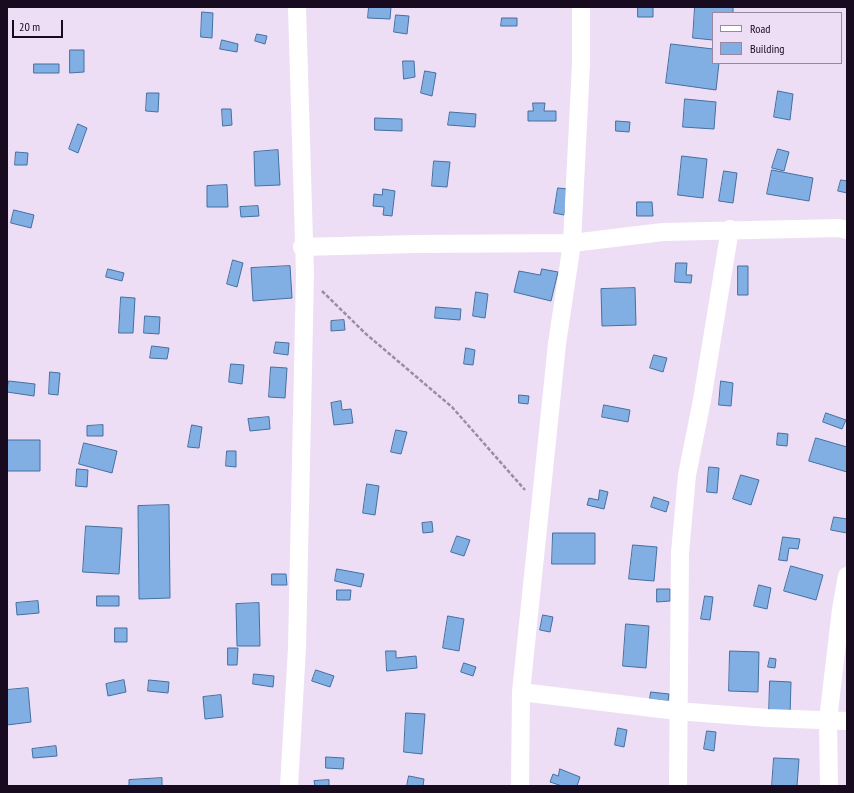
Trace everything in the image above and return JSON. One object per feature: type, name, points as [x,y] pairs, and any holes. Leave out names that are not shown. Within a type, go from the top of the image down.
[{"type":"street","points":[[288,786],[297,648],[305,274],[302,248],[297,7]]},
{"type":"street","points":[[520,786],[521,692],[556,344],[572,243],[581,64],[581,7]]},
{"type":"street","points":[[302,248],[415,244],[572,243],[663,232],[730,229],[839,228],[847,230]]},
{"type":"street","points":[[678,786],[677,711],[680,553],[687,475],[702,400],[730,229]]},
{"type":"street","points":[[830,786],[828,720],[841,609],[847,576]]},
{"type":"street","points":[[521,692],[677,711],[767,718],[847,721]]},
{"type":"path","points":[[305,274],[366,334],[452,407],[540,508]]},
{"type":"building","points":[[369,7],[391,7],[390,19],[368,18]]},
{"type":"building","points":[[638,7],[653,7],[653,17],[638,17]]},
{"type":"building","points":[[695,7],[733,7],[733,12],[712,12],[712,40],[693,38]]},
{"type":"building","points":[[202,12],[213,13],[212,38],[201,37]]},
{"type":"building","points":[[396,15],[409,16],[407,34],[394,32]]},
{"type":"building","points":[[502,18],[517,18],[517,26],[501,26]]},
{"type":"building","points":[[257,34],[267,36],[265,44],[255,41]]},
{"type":"building","points":[[222,40],[238,44],[237,52],[220,49]]},
{"type":"building","points":[[671,44],[712,49],[712,64],[719,64],[716,90],[666,83]]},
{"type":"building","points":[[70,50],[84,50],[84,72],[70,73]]},
{"type":"building","points":[[403,61],[414,61],[415,77],[404,79]]},
{"type":"building","points":[[34,64],[59,64],[59,73],[34,73]]},
{"type":"building","points":[[425,71],[436,73],[432,96],[421,93]]},
{"type":"building","points":[[778,91],[793,94],[790,120],[774,117]]},
{"type":"building","points":[[147,93],[159,93],[158,112],[146,111]]},
{"type":"building","points":[[685,99],[716,102],[714,129],[683,127]]},
{"type":"building","points":[[533,103],[545,103],[544,111],[556,111],[556,121],[528,121],[528,111],[533,111]]},
{"type":"building","points":[[222,109],[231,109],[232,125],[223,126]]},
{"type":"building","points":[[450,112],[476,114],[475,127],[448,125]]},
{"type":"building","points":[[375,118],[402,119],[402,131],[375,130]]},
{"type":"building","points":[[616,121],[630,122],[629,132],[616,131]]},
{"type":"building","points":[[78,124],[87,128],[78,153],[69,149]]},
{"type":"building","points":[[778,149],[789,152],[784,171],[772,168]]},
{"type":"building","points":[[278,150],[280,185],[255,186],[254,152]]},
{"type":"building","points":[[16,152],[28,153],[27,165],[15,165]]},
{"type":"building","points":[[682,156],[707,159],[703,198],[678,195]]},
{"type":"building","points":[[434,161],[450,162],[447,187],[432,186]]},
{"type":"building","points":[[772,170],[813,178],[809,201],[767,194]]},
{"type":"building","points":[[724,171],[737,173],[733,203],[719,201]]},
{"type":"building","points":[[841,180],[847,181],[847,193],[838,191]]},
{"type":"building","points":[[227,185],[228,207],[207,207],[207,186]]},
{"type":"building","points":[[558,188],[568,189],[564,215],[554,213]]},
{"type":"building","points":[[383,189],[395,191],[392,216],[383,215],[384,207],[373,206],[374,194],[382,195]]},
{"type":"building","points":[[637,202],[652,202],[653,216],[637,216]]},
{"type":"building","points":[[258,206],[259,216],[241,217],[240,207]]},
{"type":"building","points":[[14,210],[34,215],[31,228],[11,223]]},
{"type":"building","points":[[233,260],[243,263],[237,287],[227,284]]},
{"type":"building","points":[[676,263],[687,263],[686,275],[692,275],[691,283],[675,282]]},
{"type":"building","points":[[290,266],[292,298],[253,301],[251,268]]},
{"type":"building","points":[[738,266],[748,266],[748,295],[738,295]]},
{"type":"building","points":[[108,269],[124,273],[122,281],[106,277]]},
{"type":"building","points":[[542,269],[558,272],[551,301],[514,292],[519,271],[540,275]]},
{"type":"building","points":[[635,288],[636,325],[602,326],[601,289]]},
{"type":"building","points":[[476,292],[488,294],[485,318],[473,316]]},
{"type":"building","points":[[121,297],[135,298],[133,333],[119,333]]},
{"type":"building","points":[[436,307],[461,309],[460,320],[435,318]]},
{"type":"building","points":[[145,316],[160,317],[159,334],[144,333]]},
{"type":"building","points":[[344,320],[345,330],[331,331],[331,321]]},
{"type":"building","points":[[276,342],[289,343],[288,355],[274,353]]},
{"type":"building","points":[[152,346],[169,348],[167,359],[150,358]]},
{"type":"building","points":[[466,348],[475,350],[473,365],[464,364]]},
{"type":"building","points":[[654,355],[667,358],[663,372],[650,368]]},
{"type":"building","points":[[231,364],[244,365],[242,384],[229,382]]},
{"type":"building","points":[[271,367],[287,368],[285,398],[269,397]]},
{"type":"building","points":[[50,372],[60,373],[58,395],[49,394]]},
{"type":"building","points":[[9,381],[35,384],[34,396],[7,392]]},
{"type":"building","points":[[721,381],[733,383],[731,406],[719,405]]},
{"type":"building","points":[[519,395],[529,396],[528,404],[519,403]]},
{"type":"building","points":[[341,401],[342,410],[351,409],[353,423],[334,425],[331,403]]},
{"type":"building","points":[[604,405],[630,410],[628,422],[602,417]]},
{"type":"building","points":[[826,413],[846,420],[842,429],[823,422]]},
{"type":"building","points":[[269,417],[270,429],[250,431],[248,419]]},
{"type":"building","points":[[103,425],[103,436],[87,436],[87,426]]},
{"type":"building","points":[[192,425],[202,427],[199,448],[188,447]]},
{"type":"building","points":[[396,430],[407,432],[401,454],[391,452]]},
{"type":"building","points":[[778,433],[788,434],[787,446],[777,445]]},
{"type":"building","points":[[816,438],[847,447],[847,472],[809,461]]},
{"type":"building","points":[[7,440],[40,440],[40,471],[7,471]]},
{"type":"building","points":[[84,443],[117,451],[112,473],[79,464]]},
{"type":"building","points":[[227,451],[236,451],[236,467],[226,466]]},
{"type":"building","points":[[709,467],[719,468],[717,493],[707,492]]},
{"type":"building","points":[[77,469],[88,470],[87,487],[76,486]]},
{"type":"building","points":[[741,475],[759,480],[751,505],[733,499]]},
{"type":"building","points":[[367,484],[379,486],[375,515],[363,513]]},
{"type":"building","points":[[600,490],[608,492],[604,509],[587,505],[589,498],[598,500]]},
{"type":"building","points":[[654,497],[669,502],[666,512],[651,507]]},
{"type":"building","points":[[169,505],[170,598],[139,599],[138,506]]},
{"type":"building","points":[[834,517],[847,519],[847,533],[831,530]]},
{"type":"building","points":[[432,522],[433,532],[423,533],[422,523]]},
{"type":"building","points":[[86,526],[122,528],[119,574],[83,572]]},
{"type":"building","points":[[553,533],[595,533],[595,564],[552,564]]},
{"type":"building","points":[[457,536],[470,540],[464,556],[451,552]]},
{"type":"building","points":[[783,537],[800,539],[798,549],[789,548],[787,561],[779,560]]},
{"type":"building","points":[[633,545],[657,547],[654,581],[629,579]]},
{"type":"building","points":[[791,566],[823,575],[816,600],[784,591]]},
{"type":"building","points":[[337,569],[364,574],[361,587],[335,581]]},
{"type":"building","points":[[272,574],[286,574],[287,585],[272,585]]},
{"type":"building","points":[[759,585],[771,588],[767,609],[754,606]]},
{"type":"building","points":[[657,589],[670,589],[670,601],[657,602]]},
{"type":"building","points":[[337,590],[351,590],[350,600],[337,600]]},
{"type":"building","points":[[97,596],[119,596],[119,606],[97,606]]},
{"type":"building","points":[[705,596],[713,597],[710,620],[701,619]]},
{"type":"building","points":[[38,601],[39,613],[17,615],[16,603]]},
{"type":"building","points":[[259,603],[260,646],[237,646],[236,604]]},
{"type":"building","points":[[543,615],[553,617],[550,632],[540,630]]},
{"type":"building","points":[[448,616],[464,619],[459,651],[443,648]]},
{"type":"building","points":[[626,624],[649,626],[646,668],[623,666]]},
{"type":"building","points":[[115,628],[127,628],[127,642],[115,642]]},
{"type":"building","points":[[228,648],[238,648],[237,665],[228,665]]},
{"type":"building","points":[[386,651],[396,651],[396,658],[416,656],[417,668],[387,671]]},
{"type":"building","points":[[730,651],[759,652],[758,692],[729,691]]},
{"type":"building","points":[[770,658],[776,659],[775,668],[768,667]]},
{"type":"building","points":[[464,663],[476,667],[473,676],[461,672]]},
{"type":"building","points":[[316,670],[334,676],[330,687],[312,681]]},
{"type":"building","points":[[254,674],[274,676],[273,687],[253,684]]},
{"type":"building","points":[[124,680],[126,692],[108,696],[106,684]]},
{"type":"building","points":[[149,680],[169,682],[168,693],[148,691]]},
{"type":"building","points":[[770,681],[791,682],[790,715],[769,714]]},
{"type":"building","points":[[28,688],[31,722],[7,725],[7,690]]},
{"type":"building","points":[[651,692],[669,694],[668,701],[650,699]]},
{"type":"building","points":[[221,695],[223,717],[205,719],[203,697]]},
{"type":"building","points":[[406,713],[425,714],[422,754],[404,752]]},
{"type":"building","points":[[618,728],[627,730],[624,747],[615,745]]},
{"type":"building","points":[[707,731],[716,732],[714,751],[704,749]]},
{"type":"building","points":[[56,746],[57,756],[33,758],[32,749]]},
{"type":"building","points":[[326,757],[344,758],[343,769],[326,768]]},
{"type":"building","points":[[774,758],[799,759],[797,786],[772,786]]},
{"type":"building","points":[[560,769],[580,777],[577,786],[562,786],[550,782],[553,774],[558,776]]},
{"type":"building","points":[[409,776],[424,779],[423,786],[407,786]]},
{"type":"building","points":[[162,778],[162,786],[129,786],[129,780]]},
{"type":"building","points":[[329,780],[329,786],[315,786],[314,781]]}]
